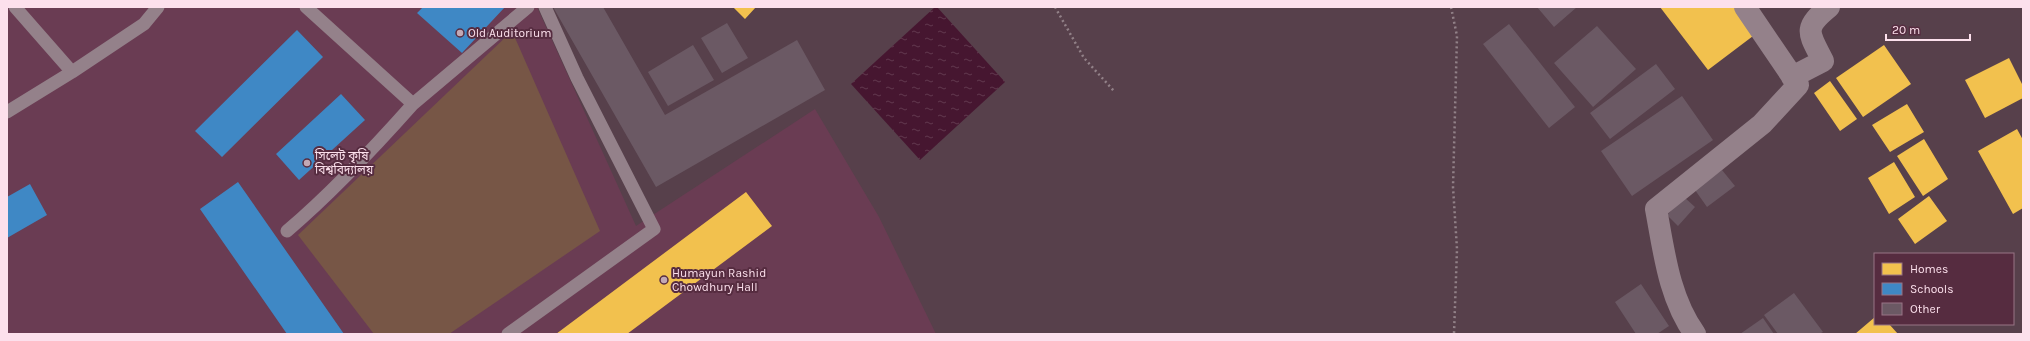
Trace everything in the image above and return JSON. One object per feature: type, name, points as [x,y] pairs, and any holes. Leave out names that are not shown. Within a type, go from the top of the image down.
[{"type":"street","points":[[1695,334],[1685,320],[1671,283],[1656,209],[1762,124],[1798,85],[1745,7]]},
{"type":"street","points":[[1792,77],[1823,61],[1810,32],[1813,21],[1828,7]]},
{"type":"lane","points":[[15,7],[72,72]]},
{"type":"lane","points":[[7,112],[72,72],[144,24],[158,7]]},
{"type":"lane","points":[[306,7],[413,104]]},
{"type":"lane","points":[[287,231],[366,157],[413,104],[528,7]]},
{"type":"lane","points":[[508,334],[654,229],[578,78],[545,7]]},
{"type":"path","points":[[1055,7],[1084,58],[1114,91]]},
{"type":"path","points":[[1451,7],[1457,36],[1453,187],[1457,248],[1454,334]]},
{"type":"shaded area","name":"সিলেট কৃষি বিশ্ববিদ্যালয়","points":[[7,7],[537,7],[636,226],[815,109],[879,217],[936,334],[7,334]]},
{"type":"shaded area","points":[[512,31],[600,231],[449,334],[374,334],[298,235]]},
{"type":"water","points":[[935,7],[937,7],[1005,82],[920,160],[851,84]]},
{"type":"building: Homes","points":[[733,7],[756,7],[745,19]]},
{"type":"building: Homes","points":[[1660,7],[1737,7],[1757,33],[1708,70]]},
{"type":"building: Homes","points":[[1884,45],[1911,84],[1863,117],[1836,78]]},
{"type":"building: Homes","points":[[2009,58],[2023,86],[2023,98],[1985,118],[1965,80]]},
{"type":"building: Homes","points":[[1830,81],[1857,119],[1840,131],[1814,93]]},
{"type":"building: Homes","points":[[1907,104],[1924,132],[1890,152],[1872,125]]},
{"type":"building: Homes","points":[[2017,129],[2023,140],[2023,208],[2013,214],[1978,151]]},
{"type":"building: Homes","points":[[1924,139],[1948,179],[1923,196],[1897,156]]},
{"type":"building: Homes","points":[[1894,162],[1915,197],[1889,214],[1868,178]]},
{"type":"building: Homes","name":"Humayun Rashid Chowdhury Hall","points":[[746,192],[772,226],[627,334],[556,334]]},
{"type":"building: Homes","points":[[1929,196],[1947,221],[1915,244],[1898,219]]},
{"type":"building: Homes","points":[[1874,318],[1874,325],[1890,325],[1898,334],[1855,334]]},
{"type":"building: Schools","name":"Old Auditorium","points":[[423,7],[505,7],[462,53],[417,13]]},
{"type":"building: Schools","points":[[297,30],[323,57],[222,157],[195,131]]},
{"type":"building: Schools","points":[[341,94],[365,120],[299,180],[276,154]]},
{"type":"building: Schools","points":[[238,182],[344,334],[287,334],[200,209]]},
{"type":"building: Schools","points":[[30,184],[47,215],[7,238],[7,197]]},
{"type":"building: Other","points":[[553,7],[603,7],[665,115],[797,40],[825,90],[656,187]]},
{"type":"building: Other","points":[[1537,7],[1577,7],[1554,27]]},
{"type":"building: Other","points":[[727,23],[748,58],[722,73],[701,38]]},
{"type":"building: Other","points":[[1509,24],[1575,107],[1549,128],[1483,44]]},
{"type":"building: Other","points":[[1597,26],[1636,69],[1593,107],[1554,63]]},
{"type":"building: Other","points":[[693,45],[714,80],[668,106],[648,72]]},
{"type":"building: Other","points":[[1656,64],[1675,89],[1610,139],[1590,113]]},
{"type":"building: Other","points":[[1682,96],[1713,140],[1632,196],[1601,151]]},
{"type":"building: Other","points":[[1722,170],[1735,186],[1707,207],[1695,190]]},
{"type":"building: Other","points":[[1684,197],[1695,207],[1678,226],[1667,215]]},
{"type":"building: Other","points":[[1641,284],[1669,326],[1657,334],[1636,334],[1615,302]]},
{"type":"building: Other","points":[[1794,293],[1823,332],[1819,334],[1778,334],[1764,315]]},
{"type":"building: Other","points":[[1763,318],[1774,334],[1740,334]]},
{"type":"place","name":"Old Auditorium","points":[[460,33]]},
{"type":"place","name":"সিলেট কৃষি বিশ্ববিদ্যালয়","points":[[307,163]]},
{"type":"place","name":"Humayun Rashid Chowdhury Hall","points":[[664,280]]}]
